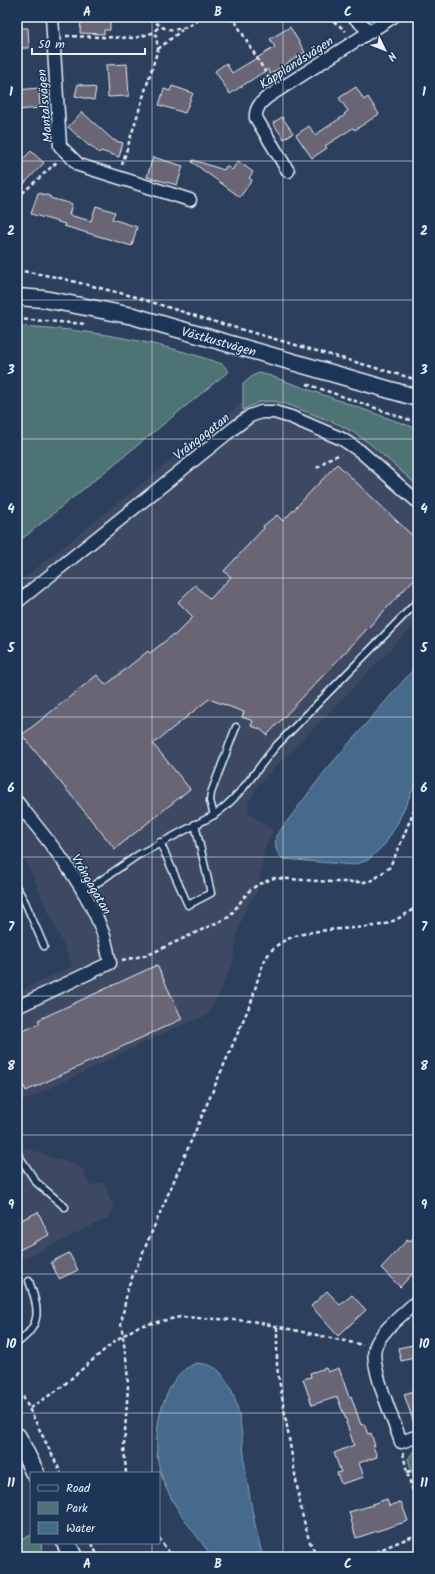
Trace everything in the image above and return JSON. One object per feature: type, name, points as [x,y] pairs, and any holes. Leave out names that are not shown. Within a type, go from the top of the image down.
[{"type":"main road","points":[[17,1437],[34,1472]]},
{"type":"main road","points":[[66,1544],[72,1557]]},
{"type":"street","name":"Mantalsvägen","points":[[52,17],[60,146],[79,165],[91,170],[190,200]]},
{"type":"street","points":[[354,17],[370,32]]},
{"type":"street","name":"Kapplandsvägen","points":[[288,170],[256,118],[255,113],[262,100],[393,17]]},
{"type":"street","name":"Västkustvägen","points":[[17,297],[71,304],[133,316],[418,398]]},
{"type":"street","name":"Vrångagatan","points":[[17,602],[234,428],[250,416],[261,412],[274,412],[291,417],[342,439],[374,462],[418,502]]},
{"type":"street","name":"Vrångagatan","points":[[17,802],[64,861],[84,892],[103,934],[110,963]]},
{"type":"street","points":[[17,1007],[110,963]]},
{"type":"street","points":[[418,1300],[386,1332],[375,1348],[374,1360],[377,1374],[401,1442],[418,1436]]},
{"type":"lane","points":[[84,892],[138,855],[160,842],[214,815],[226,807],[235,799],[277,745],[418,601]]},
{"type":"lane","points":[[214,815],[210,801],[211,794],[236,728]]},
{"type":"lane","points":[[160,842],[188,905],[212,893],[195,824]]},
{"type":"lane","points":[[17,888],[25,902],[44,946]]},
{"type":"lane","points":[[17,1153],[36,1182],[65,1207]]},
{"type":"lane","points":[[17,1343],[27,1334],[36,1318],[37,1304],[29,1281]]},
{"type":"path","points":[[152,17],[160,26],[170,29],[182,29]]},
{"type":"path","points":[[158,49],[182,29],[201,17]]},
{"type":"path","points":[[222,17],[235,21],[277,90]]},
{"type":"path","points":[[328,17],[357,40]]},
{"type":"path","points":[[53,36],[135,38],[152,33],[160,26]]},
{"type":"path","points":[[118,177],[158,49],[155,30]]},
{"type":"path","points":[[17,198],[56,163],[68,155]]},
{"type":"path","points":[[17,270],[56,277],[132,296],[212,321],[418,380]]},
{"type":"path","points":[[17,320],[92,325]]},
{"type":"path","points":[[306,383],[418,423]]},
{"type":"path","points":[[110,963],[148,955],[229,917],[248,892],[257,885],[274,878],[333,882],[364,882],[373,880],[389,868],[398,850],[418,800]]},
{"type":"path","points":[[126,1472],[124,1446],[128,1387],[127,1365],[121,1324],[128,1287],[252,1000],[264,961],[271,951],[279,944],[287,940],[315,932],[387,923],[403,916],[418,906]]},
{"type":"path","points":[[30,1408],[59,1389],[122,1336],[139,1326],[180,1316],[252,1321],[375,1348]]},
{"type":"path","points":[[277,1327],[277,1367],[301,1510],[309,1540],[317,1557]]},
{"type":"path","points":[[17,1384],[61,1472]]},
{"type":"path","points":[[401,1442],[407,1472],[418,1507]]},
{"type":"path","points":[[407,1472],[418,1469]]},
{"type":"path","points":[[363,1557],[418,1534]]},
{"type":"path","points":[[160,1539],[172,1557]]},
{"type":"path","points":[[92,1544],[98,1557]]},
{"type":"shaded area","points":[[272,401],[299,408],[353,432],[368,442],[418,486],[418,621],[258,785],[248,803],[248,810],[252,815],[273,831],[265,847],[257,892],[245,910],[238,931],[233,964],[208,1015],[172,1029],[17,1104],[17,992],[73,966],[17,842],[17,584],[243,402],[244,409],[259,402]]},
{"type":"shaded area","points":[[17,1133],[24,1147],[82,1168],[90,1186],[103,1182],[114,1208],[108,1218],[17,1262]]},
{"type":"green space","points":[[17,326],[95,333],[147,343],[222,364],[229,371],[17,543]]},
{"type":"green space","points":[[259,373],[418,429],[418,486],[368,442],[338,424],[284,403],[272,401],[259,402],[243,410],[243,384]]},
{"type":"green space","points":[[418,1445],[418,1491],[408,1459]]},
{"type":"green space","points":[[30,1536],[30,1544],[41,1544],[43,1557],[17,1557],[17,1542]]},
{"type":"water","points":[[418,664],[418,778],[398,822],[385,844],[368,860],[354,865],[283,859],[278,854],[276,849],[276,836],[326,770]]},
{"type":"water","points":[[196,1363],[210,1365],[217,1369],[226,1380],[235,1400],[251,1504],[263,1557],[212,1557],[181,1515],[165,1486],[157,1454],[157,1435],[163,1403],[173,1382],[180,1373]]},
{"type":"building","points":[[91,17],[110,17],[110,30],[104,30],[104,34],[80,33],[81,20],[91,20]]},
{"type":"building","points":[[290,27],[305,52],[270,74],[268,69],[230,94],[215,71],[226,63],[232,73],[275,47],[270,39]]},
{"type":"building","points":[[17,28],[28,28],[29,48],[17,48]]},
{"type":"building","points":[[127,64],[129,96],[108,97],[106,65]]},
{"type":"building","points":[[78,84],[96,88],[94,100],[75,96]]},
{"type":"building","points":[[172,86],[193,93],[185,113],[159,105],[164,89],[170,91]]},
{"type":"building","points":[[356,87],[364,100],[368,97],[379,114],[355,130],[353,128],[325,146],[327,148],[312,158],[296,135],[309,126],[315,135],[345,115],[344,114],[348,111],[339,98]]},
{"type":"building","points":[[39,88],[40,108],[17,110],[17,90]]},
{"type":"building","points":[[82,112],[113,140],[123,143],[119,157],[101,151],[99,153],[68,127]]},
{"type":"building","points":[[282,117],[293,133],[284,139],[273,123]]},
{"type":"building","points":[[31,151],[44,163],[17,191],[17,165]]},
{"type":"building","points":[[153,157],[183,166],[177,185],[147,177]]},
{"type":"building","points":[[193,160],[224,170],[226,166],[232,170],[238,161],[253,172],[249,178],[252,180],[240,197],[192,162]]},
{"type":"building","points":[[38,193],[72,204],[69,215],[91,221],[96,206],[115,212],[112,219],[137,227],[132,246],[64,226],[65,224],[31,214]]},
{"type":"building","points":[[337,464],[418,541],[418,575],[267,735],[260,729],[251,726],[253,721],[242,717],[244,712],[209,699],[153,744],[190,789],[115,849],[22,735],[97,675],[106,685],[148,651],[150,653],[173,635],[174,636],[193,617],[178,602],[195,585],[210,599],[231,577],[224,571],[264,528],[263,526],[277,515],[283,521]]},
{"type":"building","points":[[157,965],[182,1019],[26,1091],[17,1071],[17,1034],[40,1023],[38,1020]]},
{"type":"building","points":[[38,1212],[49,1235],[17,1251],[17,1222]]},
{"type":"building","points":[[418,1233],[418,1268],[400,1287],[381,1268],[408,1239],[410,1241]]},
{"type":"building","points":[[69,1253],[78,1270],[59,1279],[51,1262]]},
{"type":"building","points":[[327,1291],[340,1305],[352,1295],[366,1310],[338,1336],[311,1306]]},
{"type":"building","points":[[418,1344],[418,1357],[401,1361],[398,1348]]},
{"type":"building","points":[[326,1368],[328,1372],[339,1368],[361,1425],[364,1424],[368,1434],[371,1433],[375,1446],[373,1446],[377,1457],[359,1463],[364,1477],[341,1484],[337,1473],[341,1472],[334,1453],[354,1445],[347,1422],[337,1397],[312,1405],[303,1379],[311,1377],[310,1373]]},
{"type":"building","points":[[418,1390],[418,1429],[416,1429],[404,1394]]},
{"type":"building","points":[[387,1499],[389,1506],[401,1502],[408,1521],[356,1538],[349,1512]]}]
